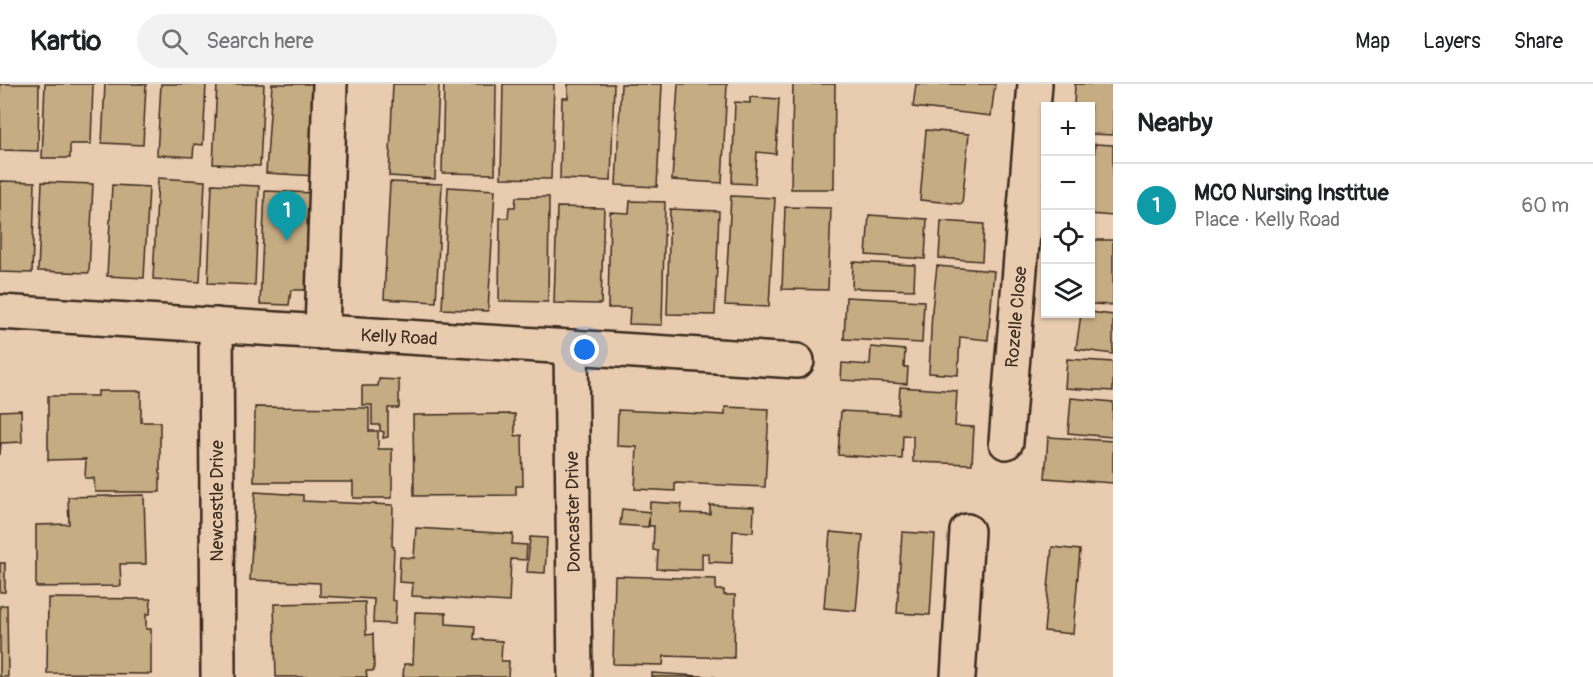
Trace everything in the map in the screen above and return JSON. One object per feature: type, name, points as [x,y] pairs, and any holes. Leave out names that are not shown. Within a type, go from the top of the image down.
[{"type":"street","points":[[322,332],[330,84]]},
{"type":"street","name":"Rozelle Close","points":[[1006,442],[1035,84]]},
{"type":"street","name":"Kelly Road","points":[[0,312],[797,361]]},
{"type":"street","name":"Newcastle Drive","points":[[216,325],[218,677]]},
{"type":"street","name":"Doncaster Drive","points":[[571,347],[575,677]]},
{"type":"street","points":[[958,677],[967,531]]},
{"type":"building","points":[[0,84],[39,84],[38,151],[0,150]]},
{"type":"building","points":[[45,84],[93,84],[91,144],[70,144],[70,158],[42,158]]},
{"type":"building","points":[[105,84],[146,84],[143,145],[102,143]]},
{"type":"building","points":[[161,84],[206,84],[203,145],[194,144],[193,157],[157,155]]},
{"type":"building","points":[[217,84],[264,84],[260,166],[213,164]]},
{"type":"building","points":[[272,84],[321,84],[315,176],[266,173]]},
{"type":"building","points":[[393,84],[439,84],[435,179],[389,176]]},
{"type":"building","points":[[444,84],[496,84],[495,174],[442,173]]},
{"type":"building","points":[[503,84],[554,84],[551,179],[501,178]]},
{"type":"building","points":[[568,84],[614,84],[611,181],[560,179],[562,98],[568,98]]},
{"type":"building","points":[[621,84],[662,84],[657,187],[616,185]]},
{"type":"building","points":[[678,84],[727,84],[722,183],[672,180]]},
{"type":"building","points":[[793,84],[835,84],[834,189],[791,189]]},
{"type":"building","points":[[916,84],[995,84],[991,116],[913,107]]},
{"type":"building","points":[[1075,84],[1113,84],[1113,135],[1095,134],[1095,102],[1074,102]]},
{"type":"building","points":[[750,97],[779,99],[776,154],[757,152],[755,184],[732,183],[735,102],[750,103]]},
{"type":"building","points":[[926,130],[969,134],[962,204],[920,200]]},
{"type":"building","points":[[1095,144],[1113,145],[1113,216],[1095,214]]},
{"type":"building","points":[[158,178],[205,181],[200,282],[153,279]]},
{"type":"building","points":[[0,181],[35,182],[32,273],[0,272]]},
{"type":"building","points":[[42,182],[93,184],[89,273],[38,271]]},
{"type":"building","points":[[390,182],[442,184],[436,302],[384,299]]},
{"type":"building","points":[[212,184],[259,186],[255,285],[208,283]]},
{"type":"building","points":[[112,185],[149,187],[144,278],[107,276]]},
{"type":"building","points":[[448,187],[495,190],[488,311],[442,309]]},
{"type":"building","points":[[265,191],[314,193],[309,290],[291,290],[289,305],[260,304]]},
{"type":"building","points":[[731,196],[775,198],[769,307],[725,305]]},
{"type":"building","points":[[516,197],[549,197],[548,302],[499,301],[500,218],[508,218],[509,207],[515,207]]},
{"type":"building","points":[[630,201],[665,202],[662,325],[629,324],[630,308],[608,308],[610,212],[629,213]]},
{"type":"building","points":[[557,207],[604,208],[601,304],[554,303]]},
{"type":"building","points":[[785,207],[831,208],[828,290],[782,289]]},
{"type":"building","points":[[670,209],[719,211],[715,315],[667,314]]},
{"type":"building","points":[[869,215],[927,219],[925,259],[866,255]]},
{"type":"building","points":[[941,221],[984,224],[982,261],[939,258]]},
{"type":"building","points":[[1095,240],[1113,240],[1113,305],[1095,304]]},
{"type":"building","points":[[853,262],[915,265],[914,290],[852,288]]},
{"type":"building","points":[[937,266],[994,271],[988,340],[960,337],[958,375],[929,373]]},
{"type":"building","points":[[846,297],[924,301],[922,343],[844,339]]},
{"type":"building","points":[[1095,313],[1113,315],[1113,354],[1076,349],[1080,318],[1095,318]]},
{"type":"building","points":[[871,347],[905,350],[904,367],[908,367],[907,384],[841,380],[842,363],[870,365]]},
{"type":"building","points":[[1067,359],[1113,362],[1113,391],[1065,388]]},
{"type":"building","points":[[379,379],[399,380],[399,408],[388,408],[388,437],[383,438],[384,432],[380,431],[380,425],[372,425],[372,405],[362,405],[362,386],[378,386]]},
{"type":"building","points":[[900,387],[957,391],[955,426],[974,427],[972,464],[913,462],[913,436],[903,435],[902,459],[838,455],[841,411],[898,414]]},
{"type":"building","points":[[98,391],[141,391],[141,422],[160,422],[160,492],[95,492],[94,478],[85,478],[86,459],[48,460],[48,396],[98,396]]},
{"type":"building","points":[[1071,398],[1113,402],[1112,437],[1068,433]]},
{"type":"building","points":[[255,407],[369,408],[369,431],[378,431],[378,449],[392,449],[392,498],[353,498],[353,482],[254,482]]},
{"type":"building","points":[[725,407],[769,409],[765,487],[675,483],[675,491],[635,489],[637,447],[617,446],[618,410],[725,415]]},
{"type":"building","points":[[21,410],[22,442],[1,443],[0,455],[0,411]]},
{"type":"building","points":[[515,414],[515,436],[522,435],[523,486],[516,486],[516,495],[414,496],[413,415]]},
{"type":"building","points":[[1048,437],[1113,441],[1113,483],[1045,478]]},
{"type":"building","points":[[255,492],[303,495],[303,501],[393,505],[392,600],[396,601],[395,624],[373,623],[374,599],[320,596],[320,583],[250,580]]},
{"type":"building","points":[[144,495],[146,564],[120,564],[121,586],[36,587],[36,525],[69,524],[68,497]]},
{"type":"building","points":[[650,502],[682,504],[681,513],[710,514],[710,505],[754,507],[753,532],[733,531],[732,563],[709,562],[709,554],[702,553],[702,570],[657,569],[658,551],[653,550],[654,526],[649,526]]},
{"type":"building","points":[[622,509],[650,512],[648,527],[620,525]]},
{"type":"building","points":[[416,528],[513,534],[512,544],[527,545],[526,560],[511,559],[509,602],[412,596],[413,583],[399,582],[400,557],[414,558]]},
{"type":"building","points":[[830,532],[863,535],[856,611],[824,608]]},
{"type":"building","points":[[902,532],[935,534],[930,615],[897,613]]},
{"type":"building","points":[[530,537],[547,538],[545,573],[527,572]]},
{"type":"building","points":[[1052,547],[1080,550],[1073,634],[1044,631]]},
{"type":"building","points":[[0,563],[5,563],[5,592],[0,592]]},
{"type":"building","points":[[615,576],[716,579],[716,590],[724,590],[724,595],[735,595],[734,658],[664,656],[663,665],[613,664]]},
{"type":"building","points":[[48,598],[151,599],[150,614],[146,614],[146,629],[151,629],[151,674],[47,673]]},
{"type":"building","points":[[365,602],[366,635],[373,634],[374,671],[366,671],[367,677],[276,677],[274,604]]},
{"type":"building","points":[[7,605],[8,677],[0,677],[0,606]]},
{"type":"building","points":[[415,612],[446,613],[446,624],[475,626],[474,639],[502,641],[501,661],[509,661],[508,677],[403,677],[404,664],[413,664]]},
{"type":"building","points":[[652,673],[716,677],[652,677]]},
{"type":"place","name":"MCO Nursing Institue","points":[[287,241]]}]
